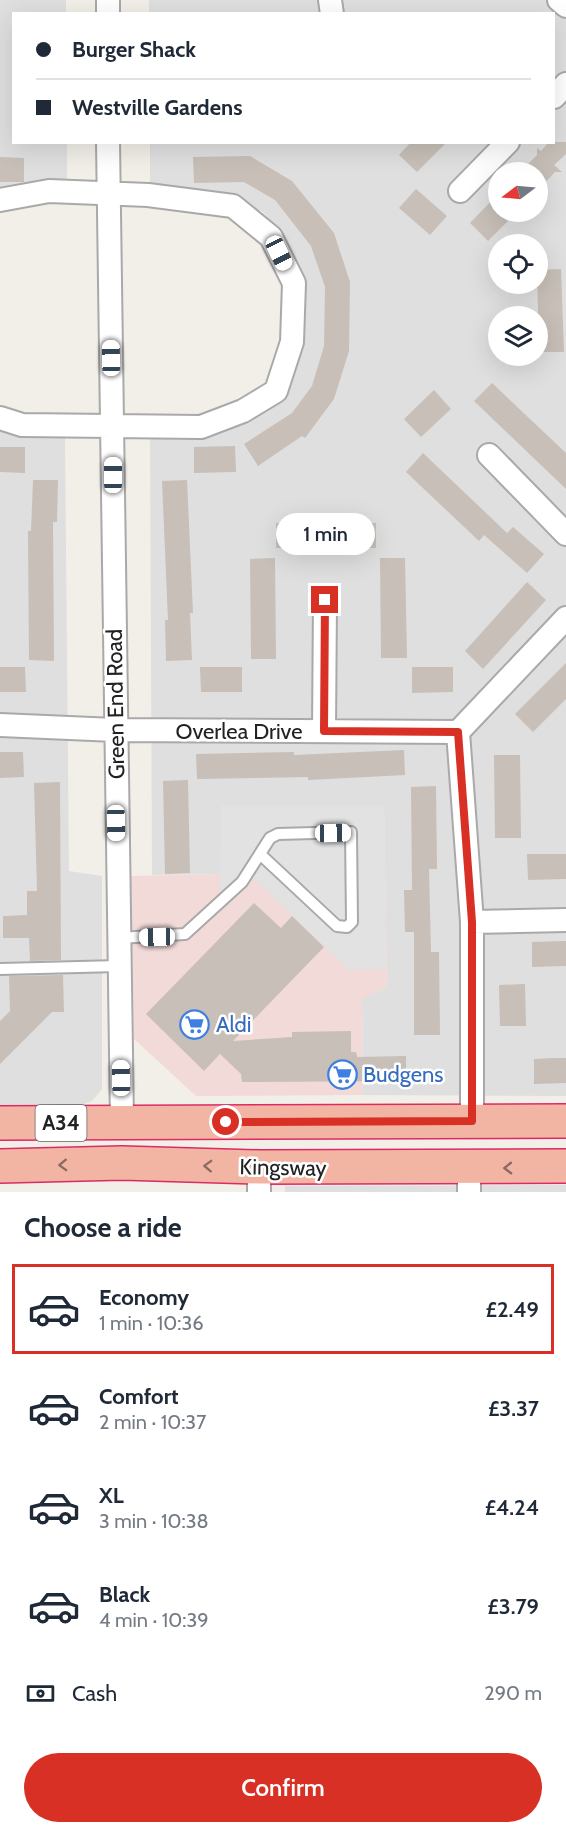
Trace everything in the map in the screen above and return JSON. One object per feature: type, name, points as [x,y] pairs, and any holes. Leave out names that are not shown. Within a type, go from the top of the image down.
[{"type":"highway","name":"Kingsway","points":[[0,1123],[566,1121]]},
{"type":"highway","points":[[122,1123],[122,1163]]},
{"type":"highway","name":"Kingsway","points":[[0,1166],[122,1163],[259,1180],[469,1180],[566,1166]]},
{"type":"street","points":[[559,0],[566,6]]},
{"type":"street","points":[[555,96],[566,84]]},
{"type":"street","name":"Green End Road","points":[[108,144],[122,1123]]},
{"type":"street","points":[[460,191],[506,144]]},
{"type":"street","points":[[0,200],[49,191],[148,195],[233,206],[271,237],[294,283],[292,342],[276,391],[243,411],[201,428],[22,425],[0,418]]},
{"type":"street","points":[[489,455],[566,534]]},
{"type":"street","points":[[324,731],[325,600]]},
{"type":"street","points":[[472,1121],[472,922],[458,732],[566,618]]},
{"type":"street","name":"Overlea Drive","points":[[0,725],[115,730],[458,732]]},
{"type":"street","points":[[472,922],[566,920]]},
{"type":"lane","points":[[118,938],[185,934],[242,882],[270,838],[278,834],[351,832],[352,922],[347,927],[337,926],[261,855]]},
{"type":"lane","points":[[0,969],[119,966]]},
{"type":"shaded area","points":[[0,0],[66,0],[66,12],[12,12],[12,144],[67,144],[67,184],[0,195]]},
{"type":"shaded area","points":[[149,0],[566,0],[566,1096],[363,1095],[362,998],[387,987],[384,806],[221,806],[221,874],[152,875],[150,429],[235,421],[303,341],[306,308],[301,276],[279,231],[263,212],[245,203],[150,190],[150,144],[555,144],[555,12],[149,12]]},
{"type":"shaded area","points":[[0,426],[65,438],[69,871],[102,876],[102,1089],[92,1101],[63,1112],[0,1112]]},
{"type":"shaded area","points":[[221,806],[384,806],[387,987],[362,999],[363,1095],[196,1096],[134,1039],[131,876],[221,874]]},
{"type":"shaded area","points":[[221,806],[384,806],[386,969],[349,970],[254,879],[220,913]]},
{"type":"shaded area","points":[[566,1185],[566,1192],[285,1192],[285,1186]]},
{"type":"building","points":[[566,142],[566,154],[554,165],[562,172],[555,172],[548,179],[548,162],[530,162],[537,155],[537,148],[541,151],[547,144]]},
{"type":"building","points":[[409,144],[445,144],[417,172],[399,155]]},
{"type":"building","points":[[250,156],[292,181],[334,233],[350,282],[349,351],[334,399],[305,438],[302,436],[258,466],[244,444],[292,413],[312,386],[324,346],[325,287],[311,246],[275,200],[244,182],[194,183],[193,157]]},
{"type":"building","points":[[0,157],[24,158],[24,182],[0,182]]},
{"type":"building","points":[[416,189],[447,216],[430,235],[399,208]]},
{"type":"building","points":[[488,204],[488,222],[507,222],[495,234],[488,234],[488,241],[470,223]]},
{"type":"building","points":[[561,269],[564,352],[548,352],[548,306],[538,306],[538,294],[548,294],[548,270]]},
{"type":"building","points":[[492,383],[566,453],[566,489],[474,401]]},
{"type":"building","points":[[434,390],[451,409],[421,437],[404,419]]},
{"type":"building","points":[[235,446],[236,472],[194,473],[194,447]]},
{"type":"building","points":[[0,447],[25,447],[25,473],[0,472]]},
{"type":"building","points":[[423,453],[507,533],[513,527],[544,554],[527,573],[484,535],[479,541],[406,472]]},
{"type":"building","points":[[33,480],[58,480],[57,522],[53,522],[54,661],[29,660],[28,531],[31,531]]},
{"type":"building","points":[[187,480],[193,613],[190,613],[192,660],[166,661],[165,620],[168,620],[162,481]]},
{"type":"building","points":[[276,523],[376,523],[376,548],[276,548]]},
{"type":"building","points":[[275,558],[276,659],[251,659],[250,559]]},
{"type":"building","points":[[380,558],[405,558],[407,658],[381,658]]},
{"type":"building","points":[[527,582],[546,600],[483,669],[465,651]]},
{"type":"building","points":[[566,663],[566,699],[533,732],[515,714]]},
{"type":"building","points":[[0,667],[25,667],[26,692],[0,692]]},
{"type":"building","points":[[200,667],[242,667],[242,692],[201,692]]},
{"type":"building","points":[[412,667],[453,667],[453,692],[412,693]]},
{"type":"building","points":[[404,750],[405,775],[308,780],[308,777],[197,779],[196,754],[294,752],[294,755]]},
{"type":"building","points":[[0,752],[23,752],[24,777],[0,778]]},
{"type":"building","points":[[494,755],[520,755],[521,838],[495,838]]},
{"type":"building","points":[[188,780],[190,873],[165,874],[163,781]]},
{"type":"building","points":[[60,782],[61,960],[30,961],[29,938],[3,938],[3,916],[27,915],[27,891],[37,891],[34,783]]},
{"type":"building","points":[[436,786],[437,869],[429,869],[431,952],[439,952],[440,1035],[414,1035],[414,932],[405,932],[404,890],[412,890],[411,787]]},
{"type":"building","points":[[527,854],[566,854],[566,879],[528,880]]},
{"type":"building","points":[[254,903],[281,928],[292,916],[324,947],[233,1041],[292,1037],[292,1032],[351,1031],[351,1052],[356,1052],[357,1057],[406,1056],[406,1081],[242,1082],[241,1074],[220,1054],[204,1071],[146,1014]]},
{"type":"building","points":[[566,941],[566,966],[532,967],[532,942]]},
{"type":"building","points":[[63,975],[64,1012],[52,1012],[0,1064],[0,1021],[10,1011],[9,976]]},
{"type":"building","points":[[525,984],[526,1026],[500,1026],[499,985]]},
{"type":"building","points":[[566,1058],[566,1083],[534,1084],[534,1059]]},
{"type":"place","name":"Aldi","points":[[195,1024]]},
{"type":"place","name":"Budgens","points":[[342,1074]]},
{"type":"route","points":[[226,1122],[472,1121],[472,922],[458,732],[324,731],[325,600]]}]
